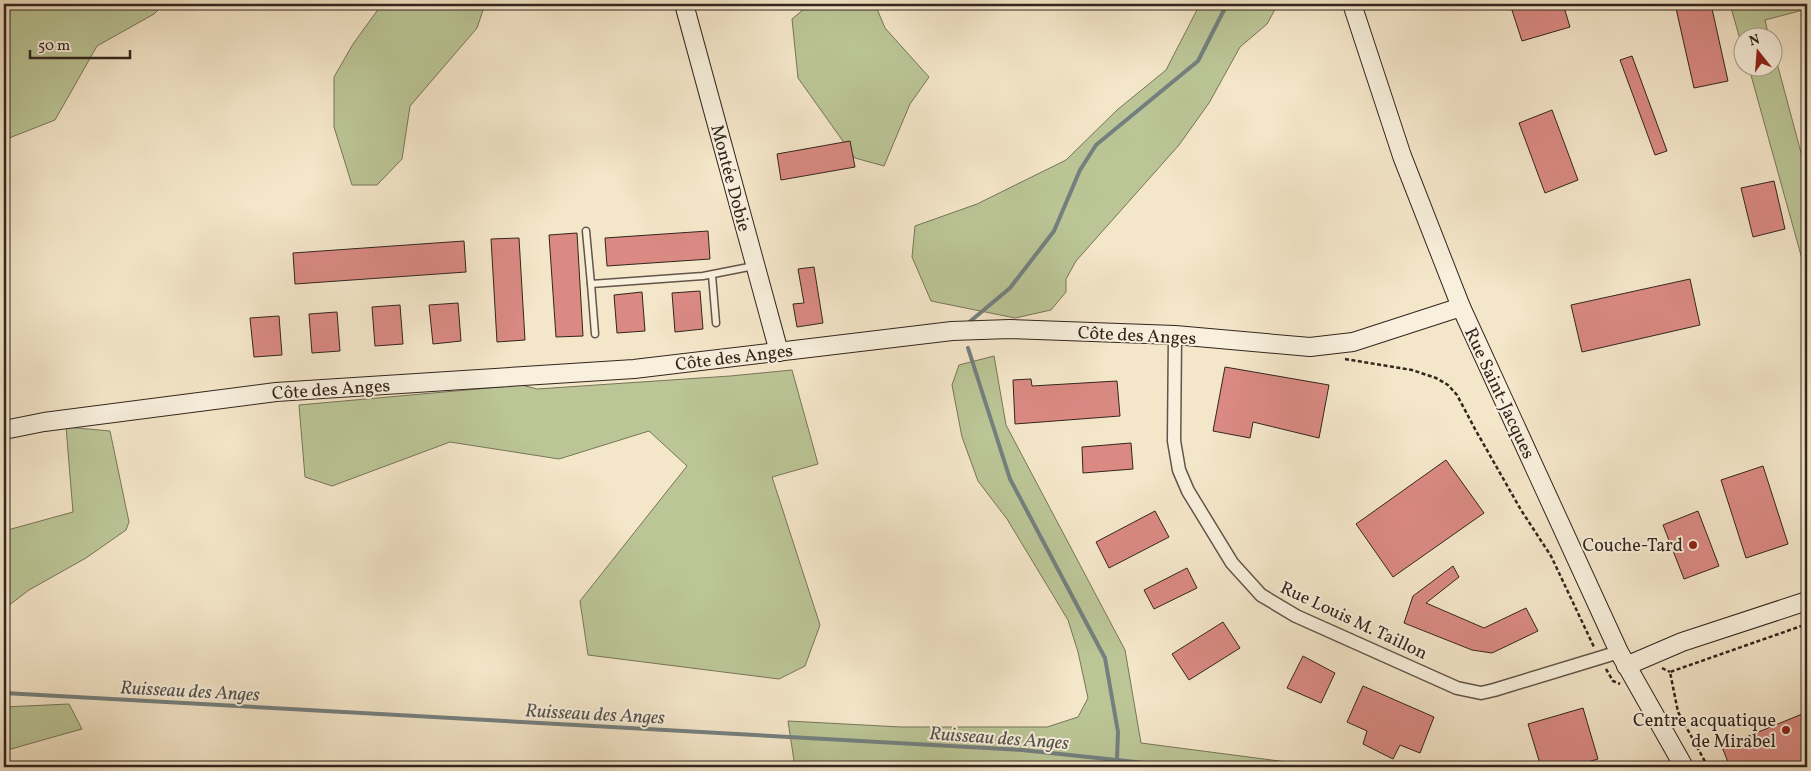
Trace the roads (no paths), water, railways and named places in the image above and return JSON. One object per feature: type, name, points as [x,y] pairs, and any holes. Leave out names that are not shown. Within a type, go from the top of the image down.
[{"type":"street","name":"Montée Dobie","points":[[684,4],[779,352]]},
{"type":"street","name":"Rue Saint-Jacques","points":[[1352,4],[1402,156],[1461,307],[1626,665],[1684,767]]},
{"type":"street","name":"Côte des Anges","points":[[4,430],[44,422],[276,392],[634,369],[982,329],[1175,335],[1310,347],[1353,342],[1461,307]]},
{"type":"street","name":"Rue Louis M. Taillon","points":[[1175,335],[1174,441],[1179,470],[1188,491],[1232,563],[1261,595],[1296,616],[1457,688],[1468,691],[1481,693],[1506,687],[1600,658],[1626,665]]},
{"type":"street","points":[[1626,665],[1682,642],[1807,601]]},
{"type":"lane","points":[[586,231],[596,334]]},
{"type":"lane","points":[[591,284],[712,275],[756,266]]},
{"type":"lane","points":[[712,275],[716,323]]},
{"type":"waterway","points":[[967,324],[1010,288],[1054,231],[1080,170],[1096,145],[1198,61],[1227,4]]},
{"type":"waterway","points":[[968,348],[1010,479],[1105,658],[1118,732],[1117,759]]},
{"type":"waterway","name":"Ruisseau des Anges","points":[[4,693],[1022,750],[1183,767]]},
{"type":"place","name":"Couche-Tard","points":[[1693,545]]},
{"type":"place","name":"Centre acquatique de Mirabel","points":[[1786,730]]}]
